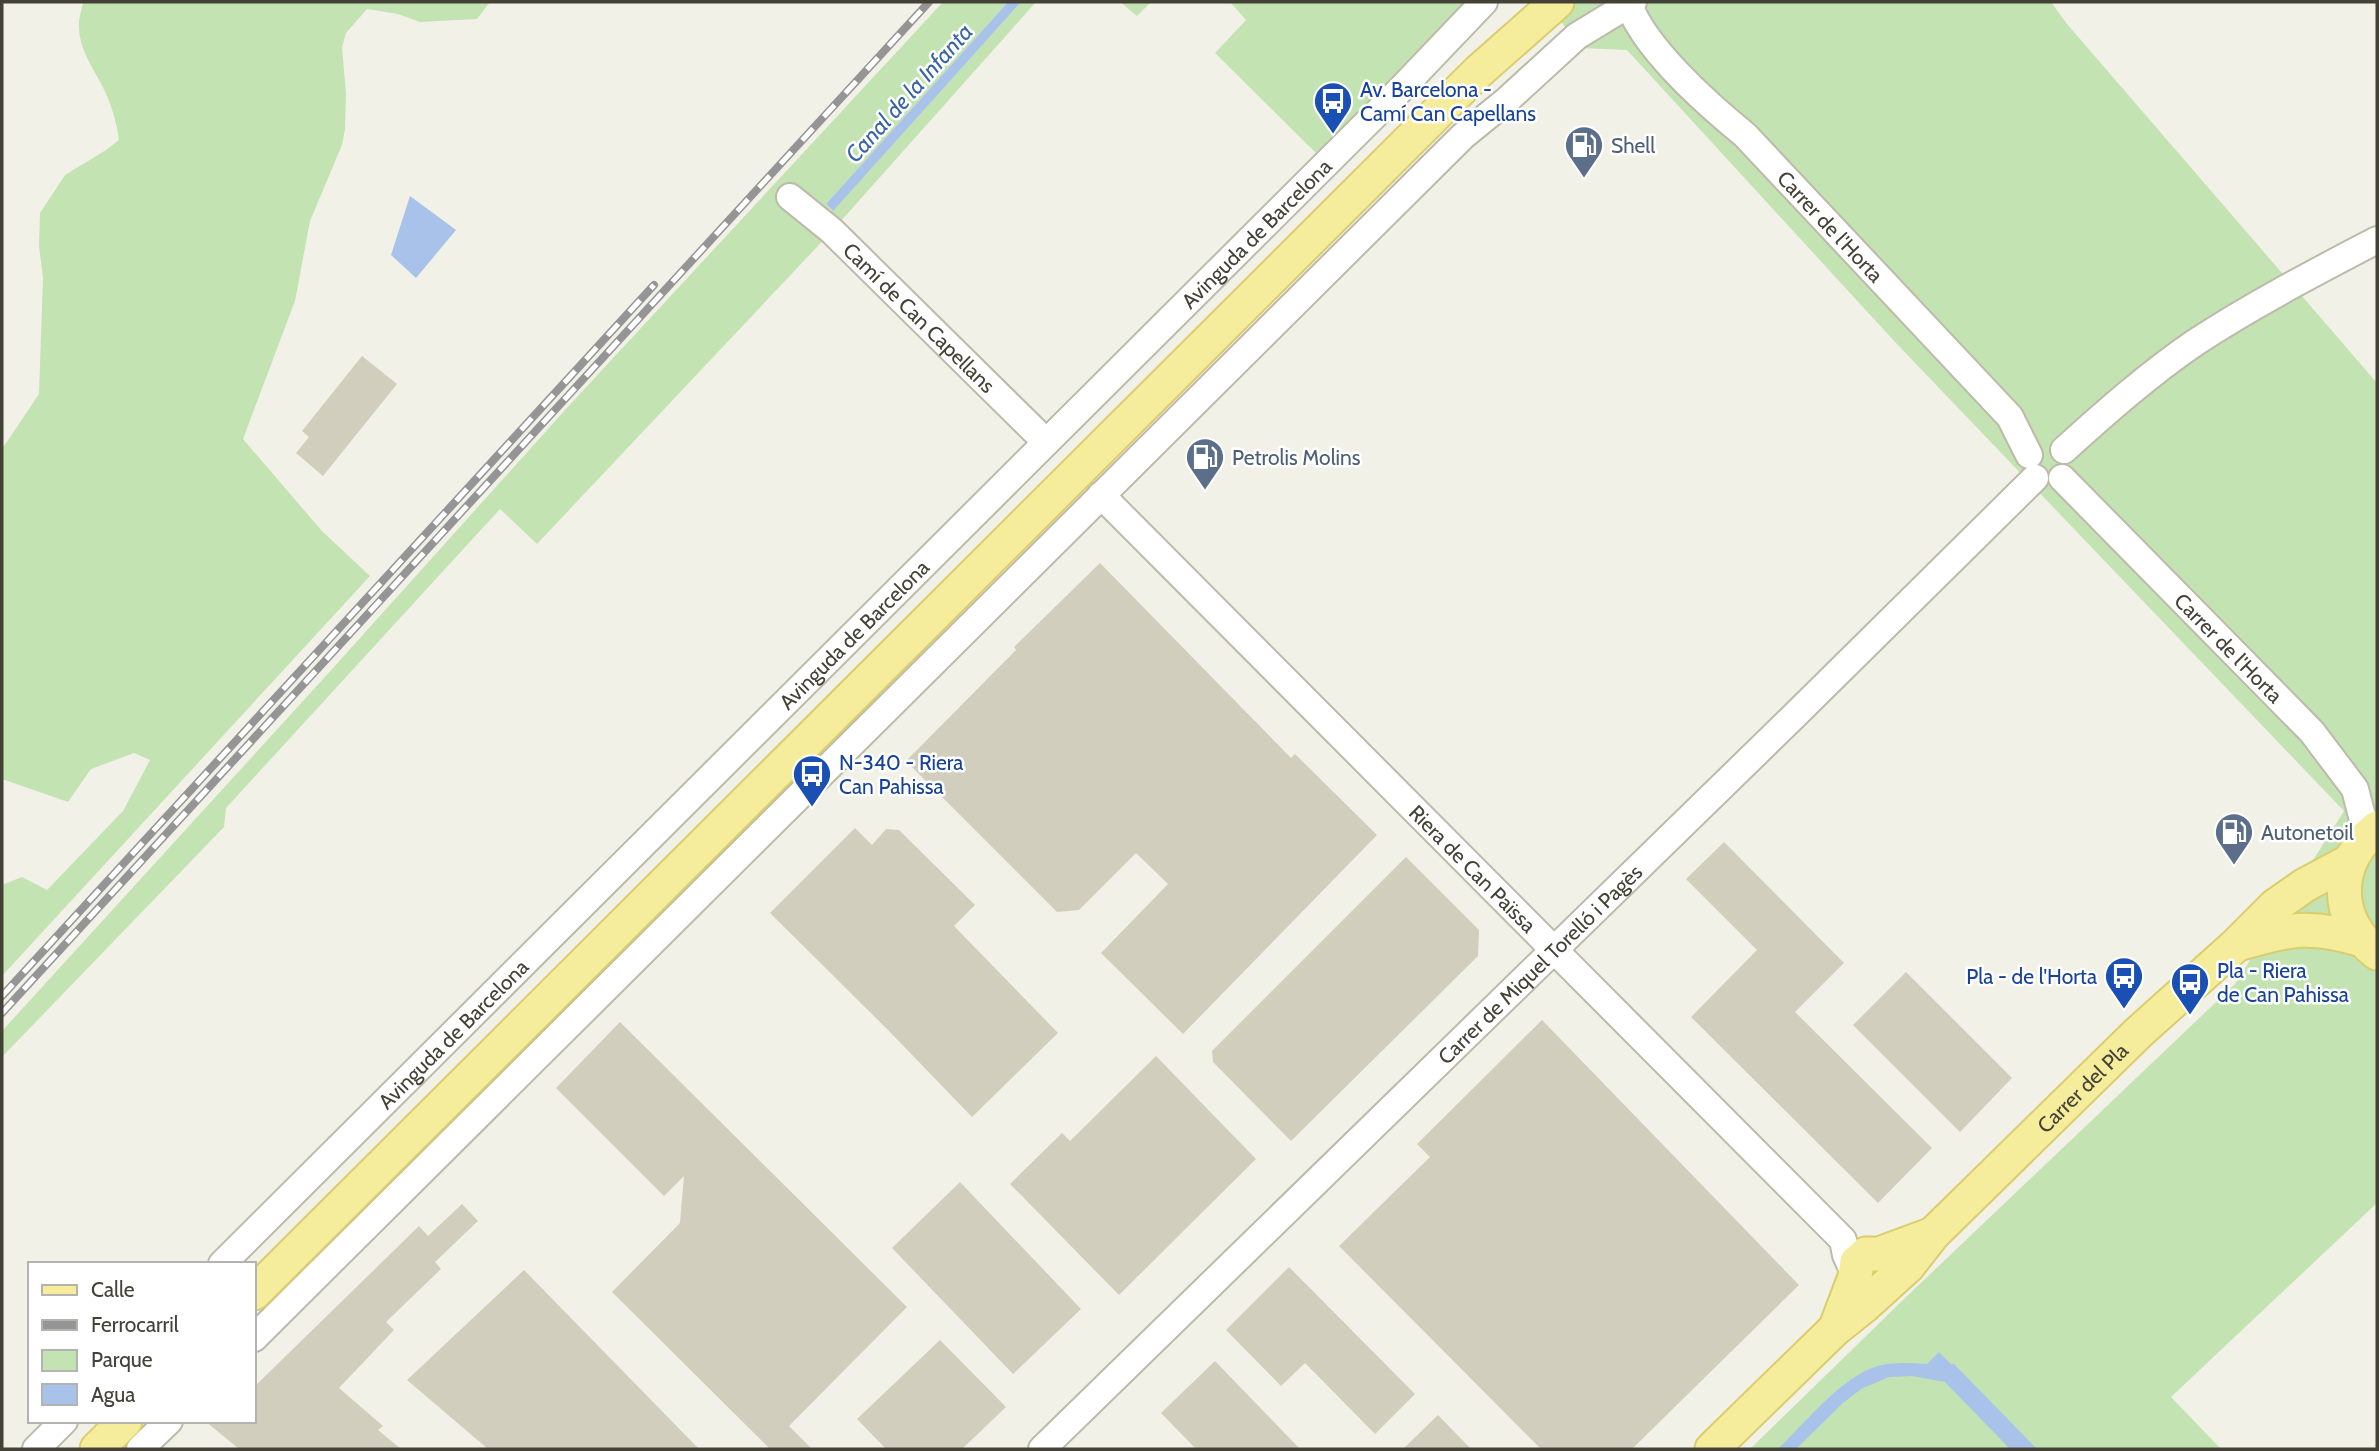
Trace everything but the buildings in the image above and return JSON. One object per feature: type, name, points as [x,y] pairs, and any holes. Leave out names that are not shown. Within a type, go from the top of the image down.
[{"type":"main road","name":"Avinguda de Barcelona","points":[[256,1291],[1479,71],[1557,2]]},
{"type":"main road","name":"Carrer del Pla","points":[[1712,1449],[1835,1329],[1873,1271],[1933,1234],[2138,1033],[2275,906],[2365,842]]},
{"type":"main road","points":[[2365,842],[2345,880],[2345,900],[2353,927],[2371,951]]},
{"type":"main road","points":[[2235,945],[2301,928],[2337,932],[2371,951]]},
{"type":"main road","points":[[97,1449],[123,1423]]},
{"type":"street","name":"Avinguda de Barcelona","points":[[224,1262],[1400,90],[1484,2]]},
{"type":"street","name":"Avinguda de Barcelona","points":[[1335,216],[1463,135],[1506,101],[1577,36],[1629,3]]},
{"type":"street","name":"Carrer de l'Horta","points":[[1629,3],[1647,39],[1714,109],[1745,135],[2010,417],[2032,466]]},
{"type":"street","name":"Avinguda de Barcelona","points":[[256,1336],[1463,135]]},
{"type":"street","name":"Camí de Can Capellans","points":[[790,197],[832,231],[1046,442]]},
{"type":"street","points":[[2064,450],[2117,402],[2196,343],[2293,285],[2377,240]]},
{"type":"street","points":[[2045,442],[2053,442],[2064,450],[2068,456],[2068,465],[2062,478],[2048,483],[2032,466],[2033,448],[2045,442]]},
{"type":"street","name":"Carrer de Miquel Torelló i Pagès","points":[[1042,1449],[1554,950],[2032,466]]},
{"type":"street","name":"Carrer de l'Horta","points":[[2062,478],[2312,732],[2355,789],[2365,842]]},
{"type":"street","name":"Riera de Can Païssa","points":[[1101,495],[1843,1240],[1855,1242],[1873,1271]]},
{"type":"street","points":[[36,1449],[62,1423]]},
{"type":"green space","points":[[83,2],[490,2],[477,19],[420,22],[398,14],[367,9],[346,33],[342,47],[346,94],[342,145],[310,221],[295,301],[243,439],[322,531],[370,576],[2,976],[2,885],[22,877],[47,890],[123,811],[150,760],[134,753],[91,769],[68,802],[2,779],[2,449],[39,394],[43,278],[39,246],[40,213],[65,175],[119,140],[109,101],[82,44],[79,24]]},
{"type":"green space","points":[[943,2],[1008,2],[826,204],[832,211],[1021,2],[1036,2],[832,231],[537,544],[500,509],[226,808],[224,827],[2,1057],[2,1031],[565,410]]},
{"type":"green space","points":[[1120,2],[1151,2],[1137,16]]},
{"type":"green space","points":[[1230,2],[1467,2],[1318,155],[1215,53],[1246,20]]},
{"type":"green space","points":[[1548,2],[2051,2],[2067,24],[2377,383],[2377,1203],[2171,1397],[2221,1449],[1750,1449],[2235,984],[2344,811],[1895,342],[1627,50],[1579,48]]},
{"type":"water","points":[[1008,2],[1021,2],[833,211],[826,204]]},
{"type":"water","points":[[410,196],[456,230],[416,278],[391,255]]},
{"type":"water","points":[[1939,1352],[2037,1449],[2010,1449],[1945,1382],[1912,1376],[1889,1377],[1861,1389],[1796,1449],[1778,1449],[1838,1390],[1864,1371],[1890,1364],[1927,1364]]},
{"type":"railway","points":[[2,1013],[929,2]]},
{"type":"railway","points":[[2,996],[654,285]]},
{"type":"place","name":"Av. Barcelona - Camí Can Capellans","points":[[1333,135]]},
{"type":"place","name":"Shell","points":[[1584,179]]},
{"type":"place","name":"Petrolis Molins","points":[[1205,491]]},
{"type":"place","name":"N-340 - Riera Can Pahissa","points":[[812,808]]},
{"type":"place","name":"Autonetoil","points":[[2234,866]]},
{"type":"place","name":"Pla - de l'Horta","points":[[2124,1010]]},
{"type":"place","name":"Pla - Riera de Can Pahissa","points":[[2190,1016]]},
{"type":"water label","name":"Canal de la Infanta","points":[[909,93]]}]
